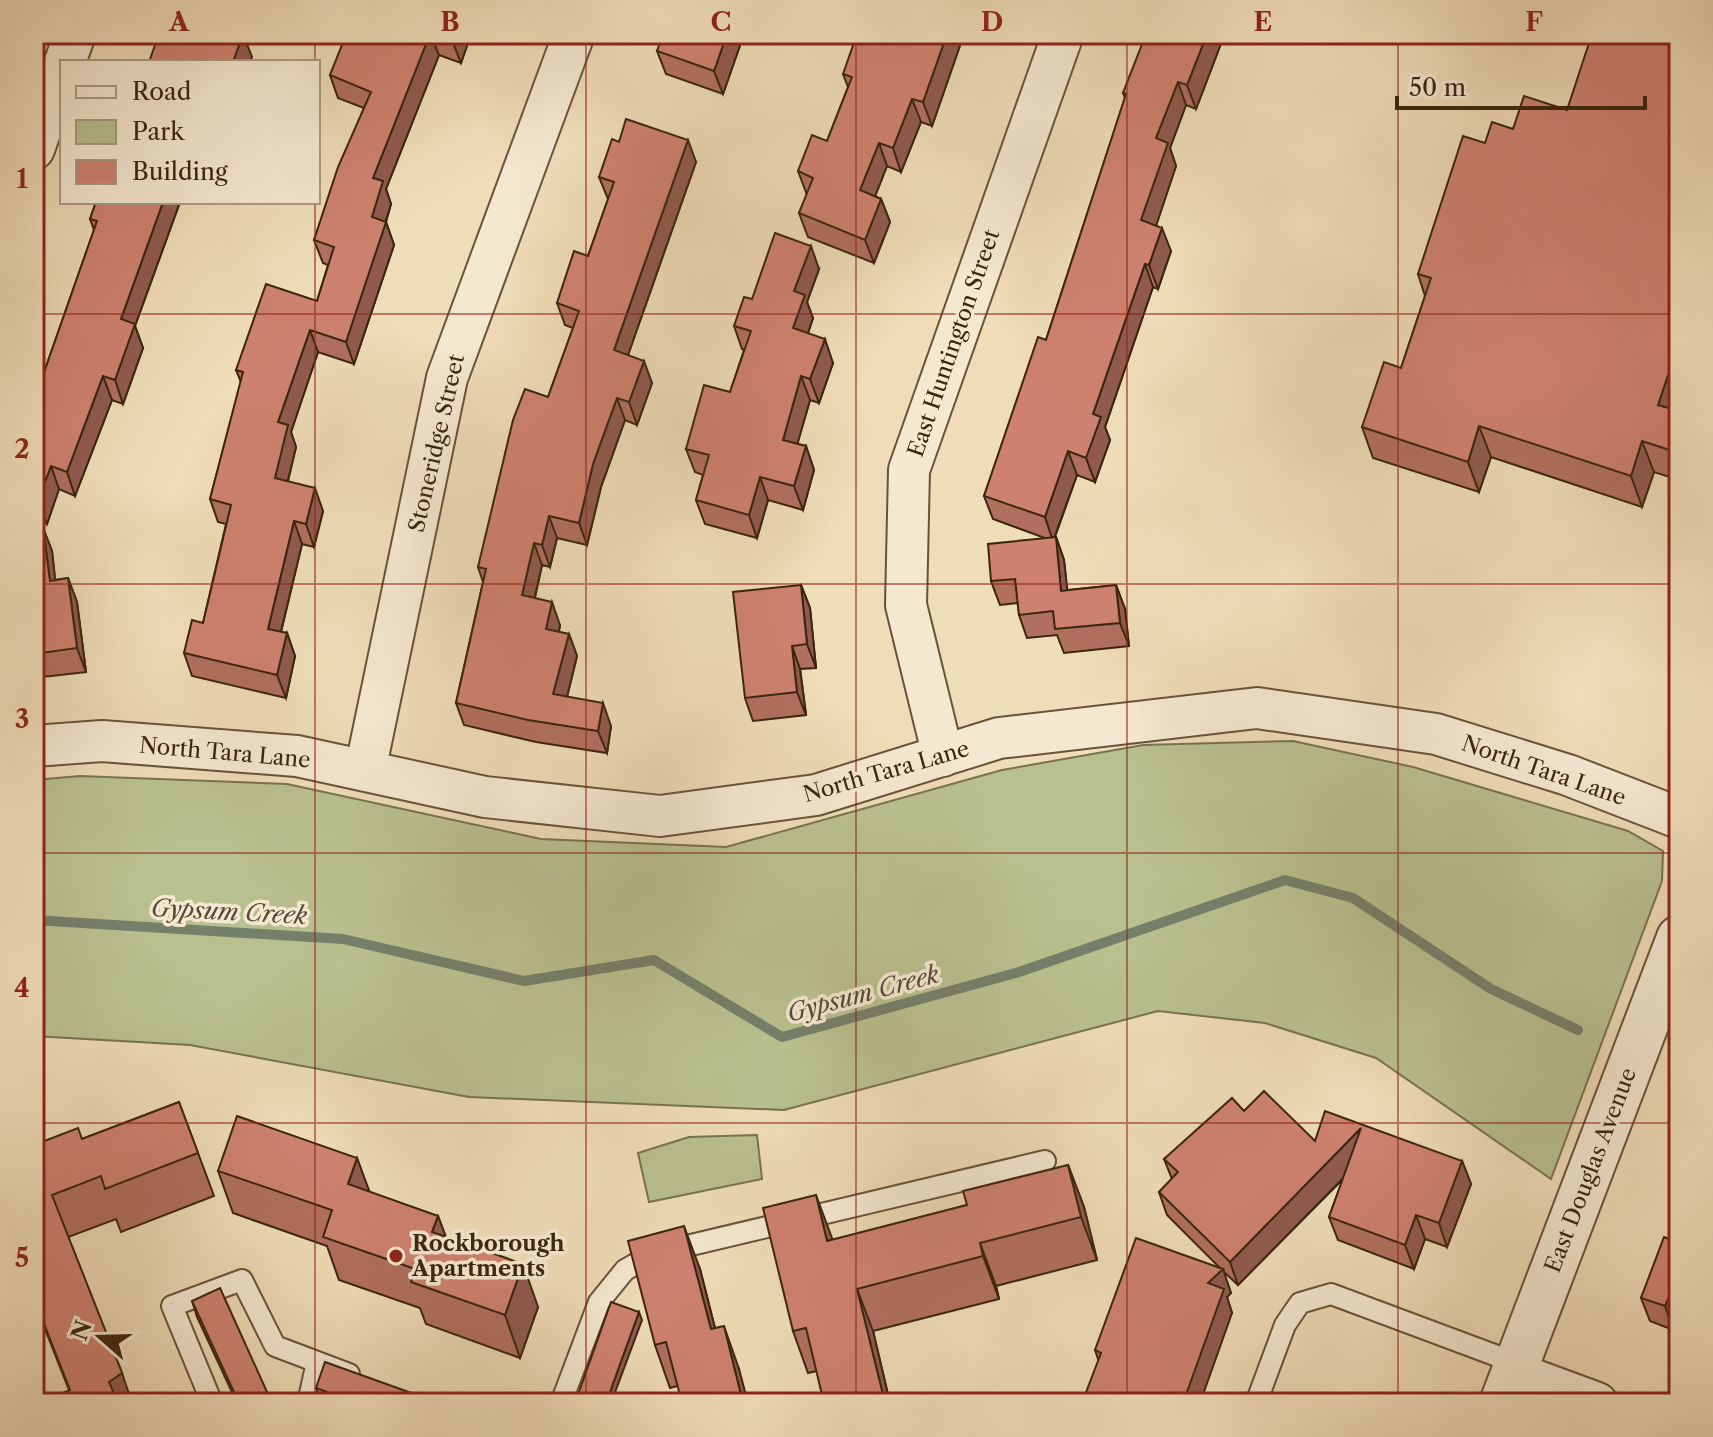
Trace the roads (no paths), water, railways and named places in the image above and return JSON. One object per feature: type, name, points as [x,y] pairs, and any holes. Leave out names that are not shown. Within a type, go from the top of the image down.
[{"type":"street","points":[[66,60],[75,34]]},
{"type":"street","name":"Stoneridge Street","points":[[365,771],[447,378],[574,34]]},
{"type":"street","name":"East Huntington Street","points":[[943,756],[906,605],[909,470],[1063,34]]},
{"type":"street","points":[[34,149],[60,76]]},
{"type":"street","name":"North Tara Lane","points":[[34,746],[102,741],[297,756],[485,797],[660,816],[816,795],[999,738],[1257,708],[1436,734],[1568,775],[1679,818]]},
{"type":"street","name":"East Douglas Avenue","points":[[1510,1379],[1679,938]]},
{"type":"street","points":[[1510,1379],[1597,1403]]},
{"type":"lane","points":[[561,1403],[599,1302],[625,1270],[653,1254],[1045,1161]]},
{"type":"lane","points":[[212,1403],[172,1306],[242,1280],[275,1346],[372,1382]]},
{"type":"lane","points":[[1256,1403],[1285,1325],[1300,1303],[1331,1294],[1510,1379]]},
{"type":"lane","points":[[308,1403],[317,1362]]},
{"type":"waterway","name":"Gypsum Creek","points":[[34,920],[343,939],[524,981],[654,960],[782,1037],[1019,972],[1285,880],[1353,898],[1491,989],[1578,1030]]},
{"type":"place","name":"Rockborough Apartments","points":[[396,1256]]}]
